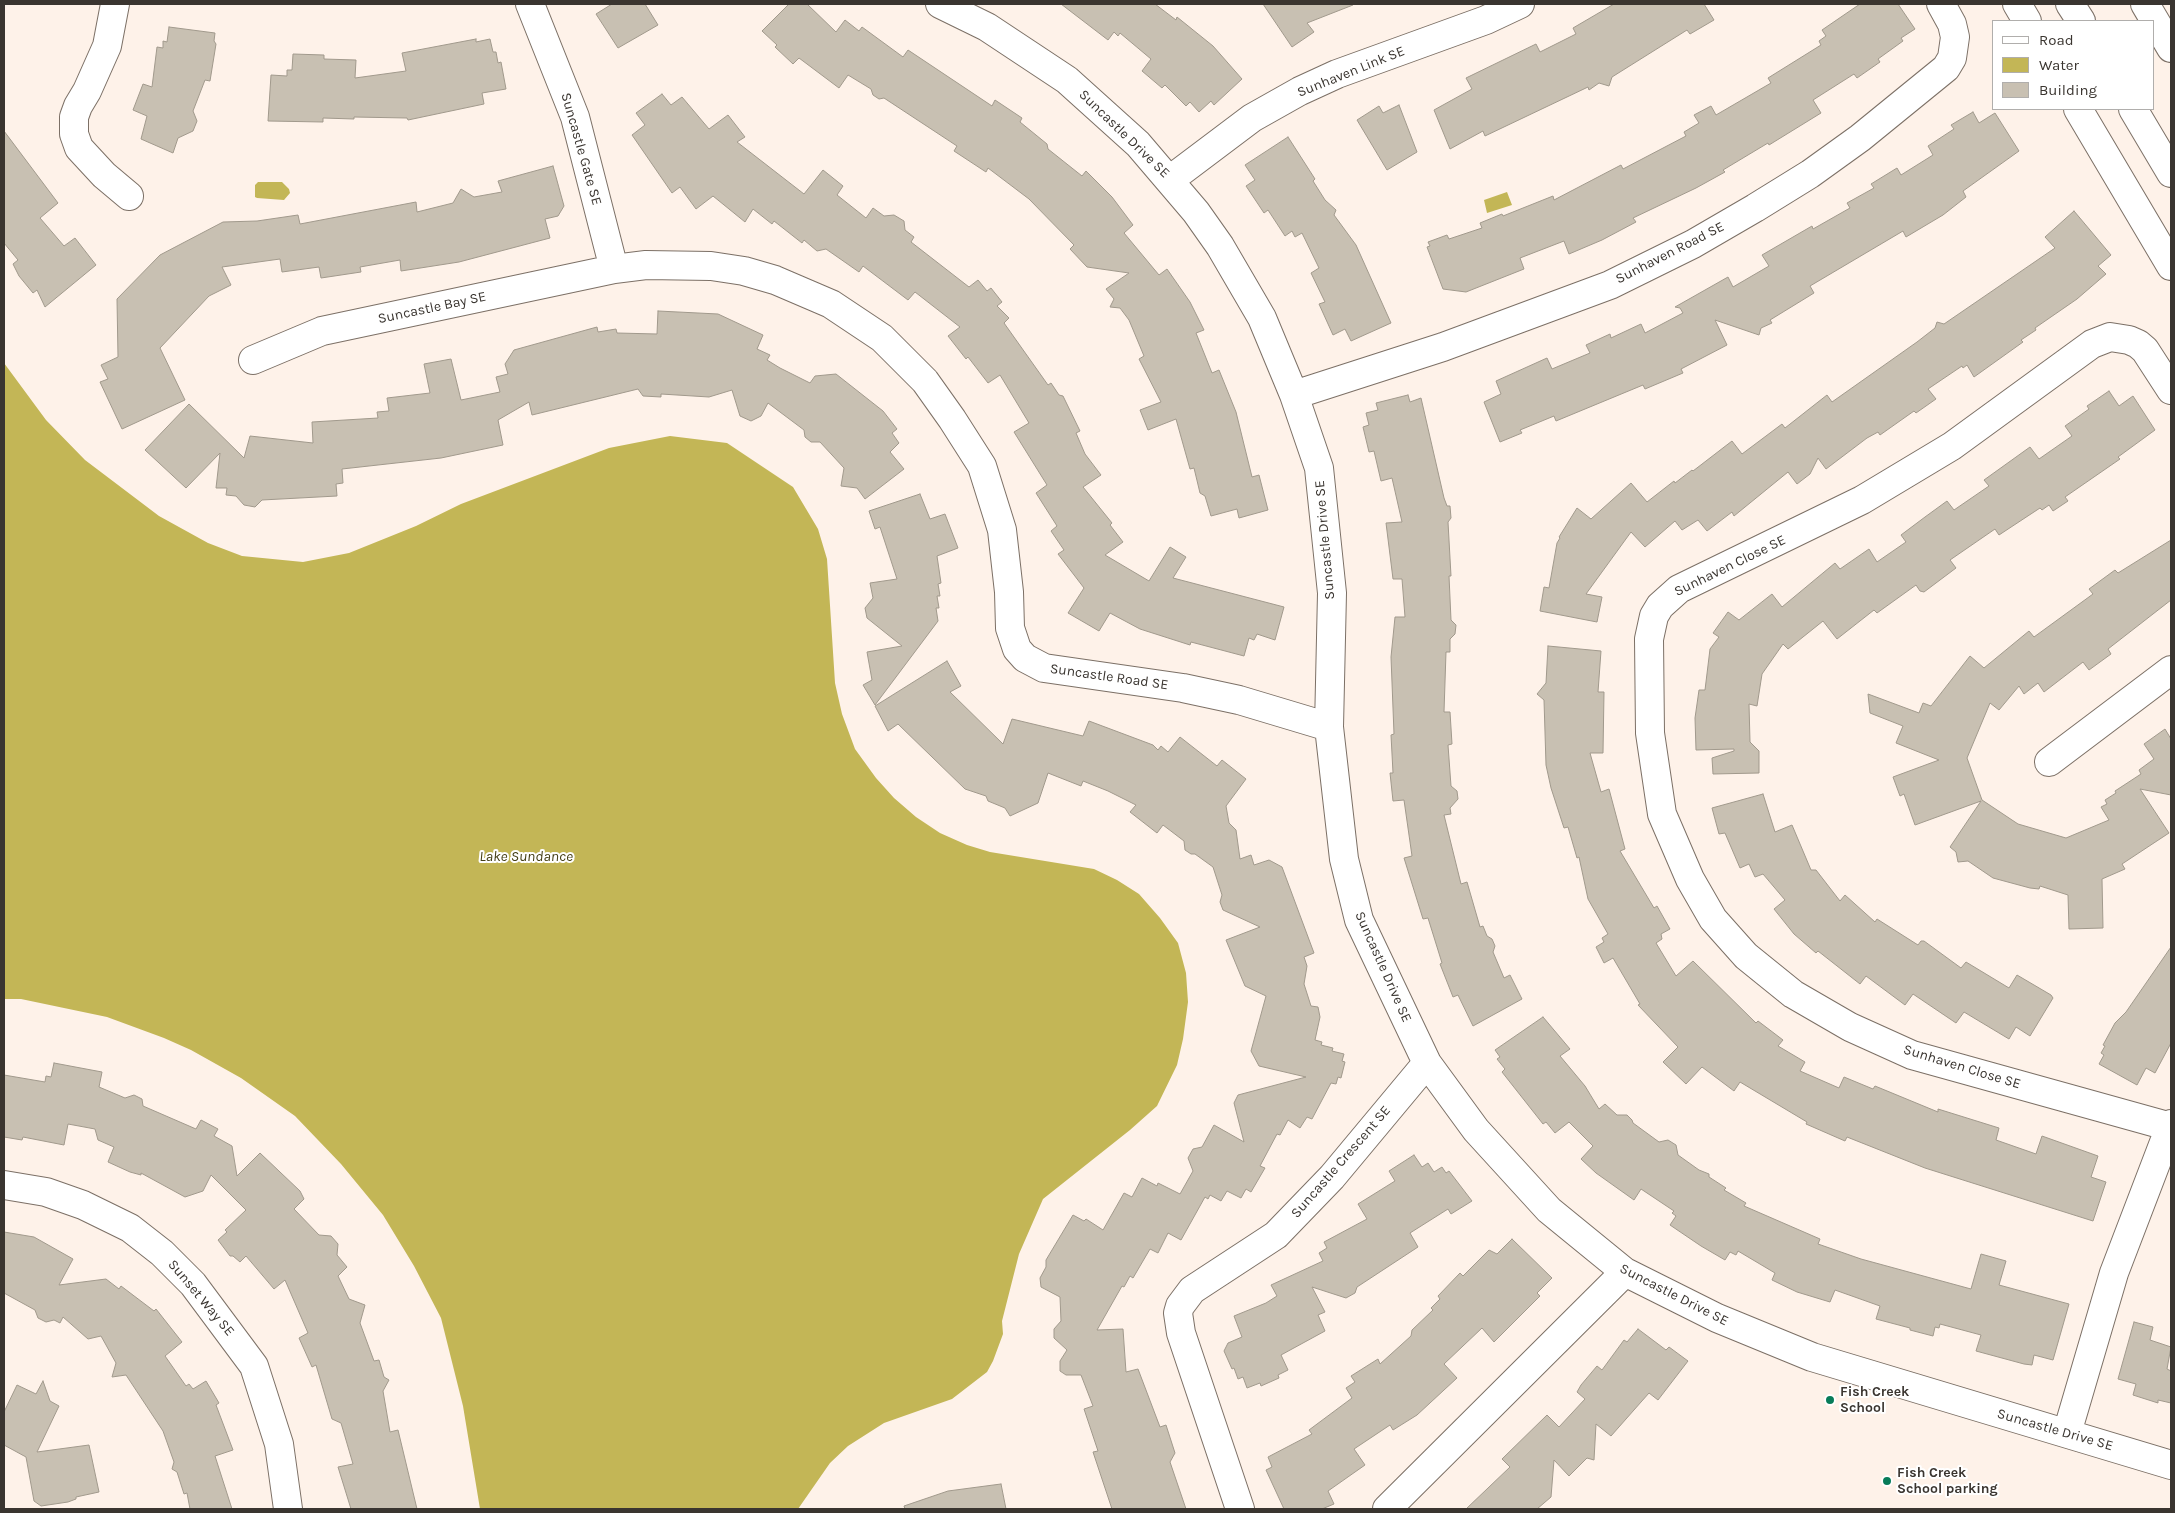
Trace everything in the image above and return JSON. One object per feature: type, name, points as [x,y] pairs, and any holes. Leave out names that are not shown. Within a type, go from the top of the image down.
[{"type":"street","points":[[114,4],[107,46],[87,92],[78,106],[74,117],[74,134],[79,148],[104,175],[130,196]]},
{"type":"street","name":"Suncastle Gate SE","points":[[530,4],[575,117],[614,269]]},
{"type":"street","name":"Suncastle Drive SE","points":[[940,4],[987,27],[1067,80],[1138,144],[1171,179],[1220,246],[1242,281],[1265,326],[1294,395],[1318,468],[1331,568],[1329,727],[1344,859],[1359,920],[1427,1063],[1476,1130],[1555,1216],[1625,1272],[1717,1318],[1796,1351],[1877,1378],[2171,1465]]},
{"type":"street","name":"Sunhaven Link SE","points":[[1171,179],[1252,118],[1300,91],[1337,74],[1486,20],[1520,4]]},
{"type":"street","name":"Sunhaven Road SE","points":[[1294,395],[1443,347],[1610,285],[1693,244],[1754,208],[1810,174],[1860,138],[1946,68],[1952,58],[1955,37],[1952,24],[1941,4]]},
{"type":"street","points":[[2017,4],[2026,20]]},
{"type":"street","points":[[2070,4],[2080,20]]},
{"type":"street","points":[[2145,4],[2154,20]]},
{"type":"street","points":[[2155,21],[2171,48]]},
{"type":"street","points":[[2079,110],[2171,266]]},
{"type":"street","points":[[2134,110],[2171,173]]},
{"type":"street","name":"Suncastle Road SE","points":[[614,269],[646,265],[711,266],[775,280],[804,290],[838,308],[882,338],[905,359],[925,381],[982,466],[1002,530],[1013,638],[1021,653],[1034,664],[1055,670],[1183,688],[1239,700],[1329,727]]},
{"type":"street","name":"Suncastle Bay SE","points":[[254,360],[322,331],[614,269]]},
{"type":"street","name":"Sunhaven Close SE","points":[[2067,1433],[2114,1273],[2170,1126],[1912,1055],[1850,1027],[1793,994],[1746,956],[1713,919],[1690,879],[1662,814],[1650,733],[1650,639],[1652,622],[1660,606],[1679,589],[1862,500],[1943,451],[2092,344],[2110,338],[2129,340],[2138,344],[2145,350],[2171,390]]},
{"type":"street","points":[[2049,762],[2171,670]]},
{"type":"street","name":"Suncastle Crescent SE","points":[[1240,1509],[1180,1333],[1178,1313],[1180,1306],[1192,1290],[1276,1235],[1332,1177],[1427,1063]]},
{"type":"street","name":"Sunset Way SE","points":[[4,1184],[46,1192],[83,1205],[130,1228],[162,1253],[193,1284],[254,1366],[279,1444],[288,1509]]},
{"type":"street","points":[[1387,1509],[1625,1272]]},
{"type":"water","points":[[258,182],[282,182],[289,189],[290,193],[284,200],[257,198],[255,197],[255,185]]},
{"type":"water","points":[[1507,192],[1512,205],[1487,213],[1484,200]]},
{"type":"water","name":"Lake Sundance","points":[[4,363],[46,420],[85,460],[159,516],[208,543],[242,556],[303,562],[349,553],[416,526],[461,504],[609,448],[670,436],[727,443],[793,487],[818,529],[827,559],[835,683],[842,714],[855,749],[876,778],[894,798],[916,817],[940,833],[967,845],[990,852],[1094,869],[1117,880],[1139,894],[1160,918],[1178,943],[1186,973],[1188,1002],[1183,1039],[1177,1065],[1157,1106],[1130,1130],[1043,1199],[1019,1254],[1002,1321],[1003,1334],[987,1372],[952,1399],[884,1423],[848,1446],[830,1463],[798,1509],[480,1509],[463,1406],[441,1318],[414,1266],[383,1215],[341,1164],[295,1116],[241,1078],[191,1050],[107,1017],[21,999],[4,999]]},
{"type":"building","points":[[612,4],[645,4],[658,25],[618,48],[596,14]]},
{"type":"building","points":[[789,4],[807,4],[836,32],[845,20],[859,31],[862,27],[903,57],[908,50],[992,106],[995,100],[1022,118],[1020,122],[1047,144],[1048,149],[1082,176],[1086,171],[1112,197],[1133,225],[1124,233],[1159,275],[1167,269],[1190,302],[1204,330],[1196,333],[1212,373],[1219,370],[1236,412],[1252,477],[1259,475],[1268,510],[1239,518],[1237,509],[1211,516],[1205,496],[1200,493],[1194,468],[1190,469],[1176,419],[1148,430],[1140,410],[1161,402],[1139,359],[1144,356],[1129,320],[1120,308],[1110,307],[1114,299],[1106,289],[1129,273],[1087,267],[1070,249],[1074,245],[1029,199],[988,168],[986,172],[954,151],[957,146],[884,98],[879,99],[873,95],[871,89],[848,75],[839,88],[799,58],[793,64],[762,31]]},
{"type":"building","points":[[1061,4],[1155,4],[1176,20],[1177,17],[1213,46],[1242,79],[1214,105],[1211,101],[1199,112],[1190,102],[1186,106],[1165,85],[1162,88],[1142,71],[1151,59],[1120,33],[1118,36],[1114,32],[1108,40]]},
{"type":"building","points":[[1263,4],[1353,5],[1307,23],[1314,32],[1292,47]]},
{"type":"building","points":[[1614,4],[1704,4],[1714,20],[1690,34],[1687,30],[1612,77],[1609,86],[1599,83],[1589,90],[1588,87],[1485,136],[1483,131],[1450,149],[1434,110],[1472,89],[1466,78],[1536,44],[1540,52],[1576,34],[1573,28]]},
{"type":"building","points":[[1860,4],[1898,4],[1915,29],[1901,38],[1903,41],[1878,59],[1880,62],[1857,78],[1854,74],[1813,100],[1821,113],[1769,145],[1768,143],[1723,170],[1725,172],[1633,218],[1636,222],[1602,240],[1569,254],[1564,241],[1520,258],[1524,269],[1466,292],[1443,289],[1427,247],[1430,246],[1428,242],[1447,235],[1449,239],[1482,228],[1480,223],[1553,196],[1554,200],[1621,165],[1623,169],[1686,136],[1684,132],[1699,123],[1694,115],[1711,106],[1716,115],[1771,83],[1768,78],[1821,45],[1819,41],[1826,36],[1822,30]]},
{"type":"building","points":[[169,27],[215,33],[214,41],[216,44],[210,81],[205,80],[193,111],[197,121],[193,131],[178,138],[173,153],[141,139],[147,116],[133,110],[143,84],[152,87],[157,47],[163,48],[163,41],[167,42]]},
{"type":"building","points":[[476,39],[476,42],[490,39],[493,52],[496,52],[498,63],[501,62],[506,89],[482,93],[484,104],[408,120],[407,118],[354,117],[354,119],[323,118],[323,122],[268,121],[271,75],[287,76],[287,70],[292,70],[293,54],[324,55],[324,59],[356,60],[355,78],[406,71],[402,53]]},
{"type":"building","points":[[662,94],[671,105],[682,97],[709,129],[728,115],[745,137],[737,142],[804,194],[823,170],[843,186],[837,195],[866,218],[873,208],[884,216],[894,215],[904,221],[905,230],[914,237],[911,242],[969,287],[978,280],[987,291],[991,288],[1002,302],[997,306],[1009,318],[1004,323],[1048,385],[1051,383],[1059,395],[1063,396],[1080,431],[1076,433],[1085,454],[1101,475],[1083,487],[1112,523],[1110,525],[1123,542],[1105,555],[1149,581],[1170,547],[1186,557],[1173,578],[1284,607],[1275,640],[1257,634],[1254,640],[1249,638],[1244,656],[1191,642],[1190,645],[1140,629],[1110,613],[1099,631],[1068,613],[1084,588],[1058,554],[1064,550],[1051,531],[1057,526],[1036,493],[1047,485],[1014,432],[1029,423],[1000,375],[988,383],[968,357],[966,359],[948,336],[960,327],[915,292],[908,300],[863,266],[859,272],[826,249],[817,251],[804,240],[802,243],[774,221],[772,224],[753,209],[745,222],[713,196],[696,209],[680,187],[672,193],[632,135],[645,125],[636,113]]},
{"type":"building","points":[[1399,105],[1417,152],[1387,170],[1357,120],[1379,106],[1383,113]]},
{"type":"building","points":[[1973,112],[1979,123],[1995,113],[2019,151],[1963,191],[1966,197],[1943,215],[1906,237],[1903,231],[1810,286],[1814,293],[1770,320],[1772,323],[1761,328],[1759,335],[1715,320],[1727,345],[1681,369],[1683,373],[1645,389],[1643,385],[1556,421],[1554,416],[1520,430],[1522,433],[1500,442],[1484,402],[1501,394],[1496,381],[1547,358],[1552,369],[1590,353],[1586,345],[1610,334],[1611,338],[1641,324],[1645,333],[1683,313],[1680,308],[1675,307],[1728,277],[1733,287],[1769,266],[1762,255],[1812,226],[1813,229],[1850,208],[1847,203],[1874,188],[1871,184],[1897,168],[1901,175],[1933,155],[1928,146],[1954,129],[1951,125]]},
{"type":"building","points":[[4,131],[58,203],[40,218],[64,246],[75,238],[96,265],[45,307],[37,290],[33,293],[19,276],[13,264],[18,260],[4,243]]},
{"type":"building","points":[[1288,137],[1315,179],[1313,181],[1325,200],[1336,210],[1334,215],[1356,245],[1391,323],[1351,341],[1345,329],[1333,335],[1319,304],[1325,302],[1311,273],[1319,268],[1302,233],[1295,237],[1292,231],[1285,236],[1268,210],[1264,213],[1246,186],[1255,180],[1245,165]]},
{"type":"building","points":[[553,166],[564,206],[558,216],[545,219],[550,238],[459,262],[401,271],[400,260],[360,267],[361,272],[321,278],[319,267],[282,272],[280,259],[222,267],[231,285],[209,296],[160,348],[185,400],[122,429],[100,382],[108,379],[101,365],[118,357],[117,299],[160,255],[223,222],[257,221],[298,215],[300,224],[416,202],[417,212],[453,203],[461,189],[474,197],[502,192],[498,181]]},
{"type":"building","points":[[2074,211],[2111,255],[2098,266],[2106,274],[2077,299],[2035,328],[2036,330],[2021,340],[2023,342],[1974,377],[1967,365],[1963,368],[1962,366],[1928,389],[1936,399],[1916,413],[1914,411],[1880,435],[1878,432],[1867,438],[1826,469],[1818,458],[1810,474],[1797,484],[1788,472],[1734,516],[1732,512],[1707,531],[1698,520],[1682,530],[1675,521],[1645,547],[1631,532],[1586,594],[1602,597],[1597,622],[1540,611],[1544,587],[1549,588],[1559,537],[1577,508],[1591,519],[1631,483],[1647,502],[1674,481],[1675,483],[1693,471],[1732,441],[1742,454],[1782,424],[1785,428],[1827,395],[1832,402],[1917,342],[1935,328],[1937,322],[1944,324],[2055,248],[2045,237]]},
{"type":"building","points":[[658,311],[718,314],[763,335],[757,349],[770,355],[767,360],[780,368],[810,383],[815,376],[836,374],[883,411],[897,429],[892,433],[899,443],[890,452],[904,469],[865,499],[857,488],[841,486],[844,468],[820,442],[811,442],[805,437],[804,430],[768,403],[761,416],[751,421],[740,416],[732,390],[709,397],[661,394],[661,397],[643,396],[638,389],[532,415],[529,402],[498,420],[503,445],[441,458],[342,469],[343,483],[336,484],[337,496],[262,500],[255,507],[244,505],[236,496],[226,495],[227,488],[216,488],[220,453],[186,488],[145,450],[189,404],[244,458],[250,436],[313,443],[312,422],[378,418],[377,412],[389,411],[387,398],[430,393],[424,364],[451,359],[461,400],[500,392],[496,377],[508,374],[505,364],[514,350],[597,327],[598,332],[616,329],[617,333],[657,334]]},
{"type":"building","points":[[2109,391],[2119,406],[2133,396],[2155,430],[2118,457],[2120,459],[2065,497],[2068,501],[2053,511],[2049,505],[2042,510],[2040,508],[1999,535],[1995,529],[1950,560],[1956,568],[1924,592],[1920,591],[1916,585],[1877,613],[1874,610],[1837,639],[1823,621],[1788,649],[1783,644],[1762,674],[1757,706],[1749,704],[1750,742],[1759,751],[1759,773],[1713,774],[1712,758],[1734,751],[1734,749],[1696,750],[1695,718],[1699,690],[1705,690],[1710,649],[1719,637],[1713,633],[1728,612],[1739,620],[1772,594],[1782,607],[1835,563],[1840,569],[1869,549],[1877,562],[1906,542],[1901,535],[1947,501],[1954,510],[1989,486],[1984,480],[2030,447],[2039,459],[2072,436],[2065,426],[2089,409],[2087,406]]},
{"type":"building","points":[[1408,395],[1410,402],[1421,398],[1444,498],[1447,506],[1450,506],[1451,518],[1448,522],[1451,620],[1456,625],[1455,634],[1450,639],[1450,652],[1446,652],[1444,712],[1450,712],[1452,744],[1448,745],[1451,786],[1457,791],[1458,799],[1450,808],[1451,814],[1444,815],[1461,884],[1467,882],[1480,927],[1483,926],[1487,936],[1492,939],[1495,946],[1493,952],[1504,978],[1510,975],[1522,999],[1473,1026],[1458,995],[1453,997],[1440,964],[1442,963],[1428,918],[1423,919],[1404,858],[1412,856],[1404,800],[1393,801],[1390,773],[1393,773],[1391,735],[1394,734],[1391,657],[1395,617],[1405,617],[1402,579],[1393,579],[1386,523],[1402,522],[1392,478],[1381,481],[1374,451],[1369,452],[1363,427],[1369,425],[1366,413],[1378,410],[1376,403]]},
{"type":"building","points":[[920,494],[930,519],[945,514],[958,548],[937,556],[941,583],[938,584],[940,596],[937,596],[939,608],[936,608],[938,621],[875,705],[863,685],[872,680],[867,652],[902,646],[867,618],[865,608],[873,598],[870,583],[897,579],[880,527],[875,529],[869,511]]},
{"type":"building","points":[[2171,540],[2171,600],[2108,649],[2111,654],[2089,670],[2083,662],[2044,692],[2038,683],[2024,694],[2019,686],[1999,710],[1990,703],[1967,758],[1982,800],[2018,824],[2066,838],[2109,820],[2101,807],[2107,804],[2105,800],[2141,774],[2139,770],[2154,759],[2144,744],[2165,729],[2171,739],[2171,795],[2140,789],[2169,833],[2122,864],[2125,869],[2102,879],[2103,928],[2069,929],[2068,895],[2040,886],[2039,889],[2030,888],[1993,878],[1968,861],[1958,862],[1956,852],[1950,847],[1981,801],[1915,825],[1904,794],[1900,796],[1893,777],[1939,760],[1896,743],[1903,726],[1870,713],[1868,694],[1919,713],[1923,703],[1931,706],[1970,656],[1984,668],[2029,631],[2034,637],[2093,594],[2089,589],[2115,570],[2118,573]]},
{"type":"building","points":[[1548,646],[1601,651],[1598,692],[1604,692],[1603,753],[1590,753],[1601,792],[1609,789],[1625,849],[1620,851],[1654,908],[1657,906],[1670,929],[1661,934],[1662,939],[1656,943],[1676,976],[1693,961],[1756,1023],[1758,1021],[1783,1040],[1778,1046],[1805,1062],[1800,1071],[1839,1088],[1844,1077],[1873,1089],[1875,1086],[1938,1112],[1938,1109],[1999,1128],[1996,1140],[2036,1154],[2042,1136],[2098,1156],[2091,1177],[2106,1182],[2093,1221],[1925,1168],[1847,1137],[1845,1141],[1806,1124],[1807,1122],[1740,1082],[1734,1091],[1702,1067],[1686,1084],[1663,1062],[1678,1047],[1638,1005],[1640,1004],[1613,958],[1604,963],[1596,947],[1604,942],[1602,938],[1608,934],[1588,899],[1579,857],[1577,858],[1568,827],[1564,828],[1551,788],[1546,765],[1544,700],[1537,694],[1546,683]]},
{"type":"building","points":[[947,661],[961,686],[950,692],[1003,744],[1012,719],[1083,736],[1089,721],[1153,745],[1158,750],[1161,746],[1168,752],[1180,737],[1217,766],[1222,760],[1246,779],[1226,806],[1229,823],[1236,830],[1240,859],[1251,855],[1254,865],[1269,860],[1282,867],[1314,953],[1304,957],[1307,966],[1304,984],[1311,1006],[1318,1007],[1320,1017],[1315,1040],[1322,1042],[1321,1045],[1333,1048],[1332,1051],[1344,1054],[1342,1061],[1345,1062],[1341,1078],[1338,1077],[1336,1084],[1331,1083],[1312,1119],[1307,1117],[1300,1128],[1288,1120],[1280,1135],[1277,1134],[1260,1166],[1265,1168],[1251,1192],[1246,1189],[1241,1198],[1227,1191],[1221,1201],[1210,1195],[1208,1199],[1205,1197],[1181,1240],[1168,1233],[1158,1253],[1150,1249],[1133,1278],[1130,1276],[1124,1287],[1122,1286],[1097,1330],[1123,1329],[1126,1372],[1138,1369],[1160,1427],[1166,1425],[1175,1453],[1170,1462],[1186,1509],[1112,1509],[1093,1452],[1098,1451],[1084,1409],[1093,1406],[1081,1375],[1066,1375],[1060,1371],[1060,1361],[1067,1350],[1054,1338],[1054,1329],[1061,1321],[1060,1297],[1041,1287],[1040,1278],[1046,1267],[1046,1260],[1073,1215],[1084,1221],[1086,1219],[1103,1230],[1124,1193],[1132,1197],[1142,1178],[1157,1186],[1158,1183],[1180,1194],[1193,1171],[1188,1158],[1193,1149],[1202,1147],[1214,1125],[1244,1142],[1234,1103],[1238,1095],[1306,1077],[1259,1066],[1251,1051],[1266,996],[1245,986],[1226,940],[1260,927],[1223,910],[1220,902],[1222,895],[1213,867],[1195,854],[1185,850],[1184,841],[1163,825],[1157,833],[1130,812],[1136,805],[1108,791],[1083,781],[1081,786],[1048,773],[1038,803],[1010,816],[1005,808],[988,801],[986,796],[965,789],[898,724],[888,731],[875,706]]},
{"type":"building","points":[[1763,794],[1775,832],[1792,825],[1811,870],[1816,870],[1840,901],[1845,895],[1875,922],[1877,919],[1918,945],[1921,941],[1924,941],[1961,968],[1966,962],[2009,988],[2017,975],[2051,995],[2053,998],[2030,1036],[2016,1027],[2009,1039],[1964,1012],[1956,1023],[1913,994],[1905,1005],[1866,976],[1860,984],[1818,951],[1816,953],[1794,934],[1774,909],[1785,900],[1763,874],[1755,877],[1749,864],[1740,868],[1725,833],[1719,834],[1712,808]]},
{"type":"building","points":[[2171,947],[2171,1043],[2155,1073],[2146,1068],[2137,1085],[2099,1064],[2104,1055],[2101,1053],[2105,1046],[2103,1045],[2115,1023],[2126,1012]]},
{"type":"building","points":[[1543,1017],[1570,1049],[1560,1056],[1585,1086],[1599,1109],[1605,1104],[1617,1115],[1627,1115],[1633,1123],[1659,1142],[1668,1140],[1676,1145],[1678,1155],[1699,1170],[1709,1174],[1709,1177],[1726,1188],[1724,1190],[1746,1203],[1744,1206],[1820,1239],[1818,1244],[1861,1259],[1971,1289],[1981,1254],[2006,1261],[1999,1285],[2069,1304],[2053,1360],[2034,1355],[2032,1365],[2024,1364],[1976,1351],[1981,1335],[1940,1324],[1939,1328],[1935,1327],[1933,1336],[1876,1319],[1880,1306],[1835,1290],[1830,1302],[1797,1292],[1772,1280],[1775,1273],[1738,1251],[1736,1255],[1730,1252],[1725,1260],[1701,1246],[1670,1225],[1676,1216],[1672,1213],[1674,1211],[1641,1189],[1634,1200],[1596,1173],[1581,1159],[1593,1146],[1569,1122],[1555,1133],[1546,1122],[1543,1124],[1502,1072],[1505,1069],[1497,1059],[1500,1057],[1495,1050]]},
{"type":"building","points":[[54,1063],[102,1072],[99,1087],[125,1098],[134,1095],[142,1099],[143,1106],[196,1129],[201,1120],[218,1129],[214,1136],[232,1146],[237,1176],[260,1153],[300,1191],[304,1199],[294,1209],[319,1235],[331,1236],[338,1244],[337,1255],[347,1267],[338,1276],[349,1299],[365,1305],[360,1323],[374,1361],[379,1360],[384,1377],[389,1380],[383,1391],[390,1432],[398,1430],[417,1509],[351,1509],[338,1467],[353,1464],[341,1423],[332,1419],[316,1365],[312,1367],[299,1338],[308,1333],[285,1280],[274,1289],[246,1256],[240,1262],[233,1256],[230,1256],[218,1240],[227,1232],[225,1230],[246,1210],[211,1175],[203,1191],[185,1197],[141,1173],[141,1175],[130,1172],[108,1162],[114,1147],[98,1140],[95,1129],[68,1124],[64,1145],[23,1137],[22,1140],[4,1137],[4,1075],[45,1082],[46,1076],[51,1077]]},
{"type":"building","points":[[1414,1155],[1422,1167],[1428,1163],[1434,1172],[1442,1167],[1446,1173],[1449,1171],[1472,1201],[1451,1214],[1448,1209],[1410,1233],[1418,1247],[1357,1287],[1355,1293],[1346,1298],[1312,1287],[1325,1312],[1318,1315],[1325,1331],[1281,1355],[1288,1370],[1278,1375],[1279,1378],[1261,1386],[1260,1383],[1247,1388],[1243,1377],[1238,1379],[1224,1351],[1228,1343],[1242,1337],[1234,1316],[1266,1303],[1277,1296],[1271,1285],[1323,1261],[1319,1253],[1327,1248],[1324,1242],[1367,1219],[1358,1204],[1395,1181],[1389,1171]]},
{"type":"building","points":[[4,1232],[34,1237],[73,1259],[59,1285],[106,1279],[119,1289],[121,1286],[154,1311],[156,1309],[182,1342],[165,1356],[186,1386],[189,1384],[193,1389],[206,1381],[219,1403],[216,1405],[233,1450],[215,1456],[232,1509],[190,1509],[187,1493],[184,1494],[177,1472],[172,1469],[174,1462],[163,1431],[126,1375],[112,1377],[116,1363],[101,1336],[88,1339],[63,1317],[60,1323],[54,1320],[46,1322],[38,1318],[35,1310],[4,1293]]},
{"type":"building","points":[[1512,1239],[1552,1278],[1537,1293],[1540,1296],[1494,1342],[1482,1328],[1444,1364],[1457,1378],[1417,1415],[1393,1430],[1390,1425],[1354,1449],[1365,1465],[1328,1491],[1334,1504],[1322,1509],[1284,1509],[1266,1470],[1272,1467],[1268,1457],[1312,1434],[1309,1430],[1352,1398],[1346,1388],[1355,1382],[1351,1376],[1378,1359],[1380,1364],[1411,1336],[1412,1330],[1433,1310],[1431,1308],[1440,1299],[1438,1296],[1460,1273],[1463,1276],[1489,1250],[1497,1254]]},
{"type":"building","points":[[2134,1322],[2153,1327],[2150,1340],[2171,1347],[2167,1369],[2171,1371],[2171,1403],[2158,1400],[2158,1403],[2133,1395],[2136,1384],[2118,1379]]},
{"type":"building","points":[[1638,1329],[1666,1350],[1669,1347],[1688,1361],[1658,1400],[1649,1393],[1611,1436],[1596,1424],[1594,1460],[1587,1458],[1569,1476],[1554,1460],[1551,1497],[1537,1509],[1466,1509],[1510,1467],[1502,1459],[1547,1415],[1559,1427],[1585,1399],[1577,1392],[1581,1385],[1597,1366],[1602,1370],[1624,1340],[1627,1342]]},
{"type":"building","points":[[43,1381],[50,1401],[59,1406],[37,1452],[89,1445],[99,1492],[76,1497],[76,1499],[68,1502],[41,1506],[34,1501],[26,1457],[4,1445],[4,1412],[17,1385],[36,1394]]},
{"type":"building","points":[[1001,1484],[1006,1509],[905,1509],[904,1506],[948,1491]]},
{"type":"place","name":"Fish Creek School","points":[[1830,1400]]},
{"type":"place","name":"Fish Creek School parking","points":[[1887,1481]]}]
